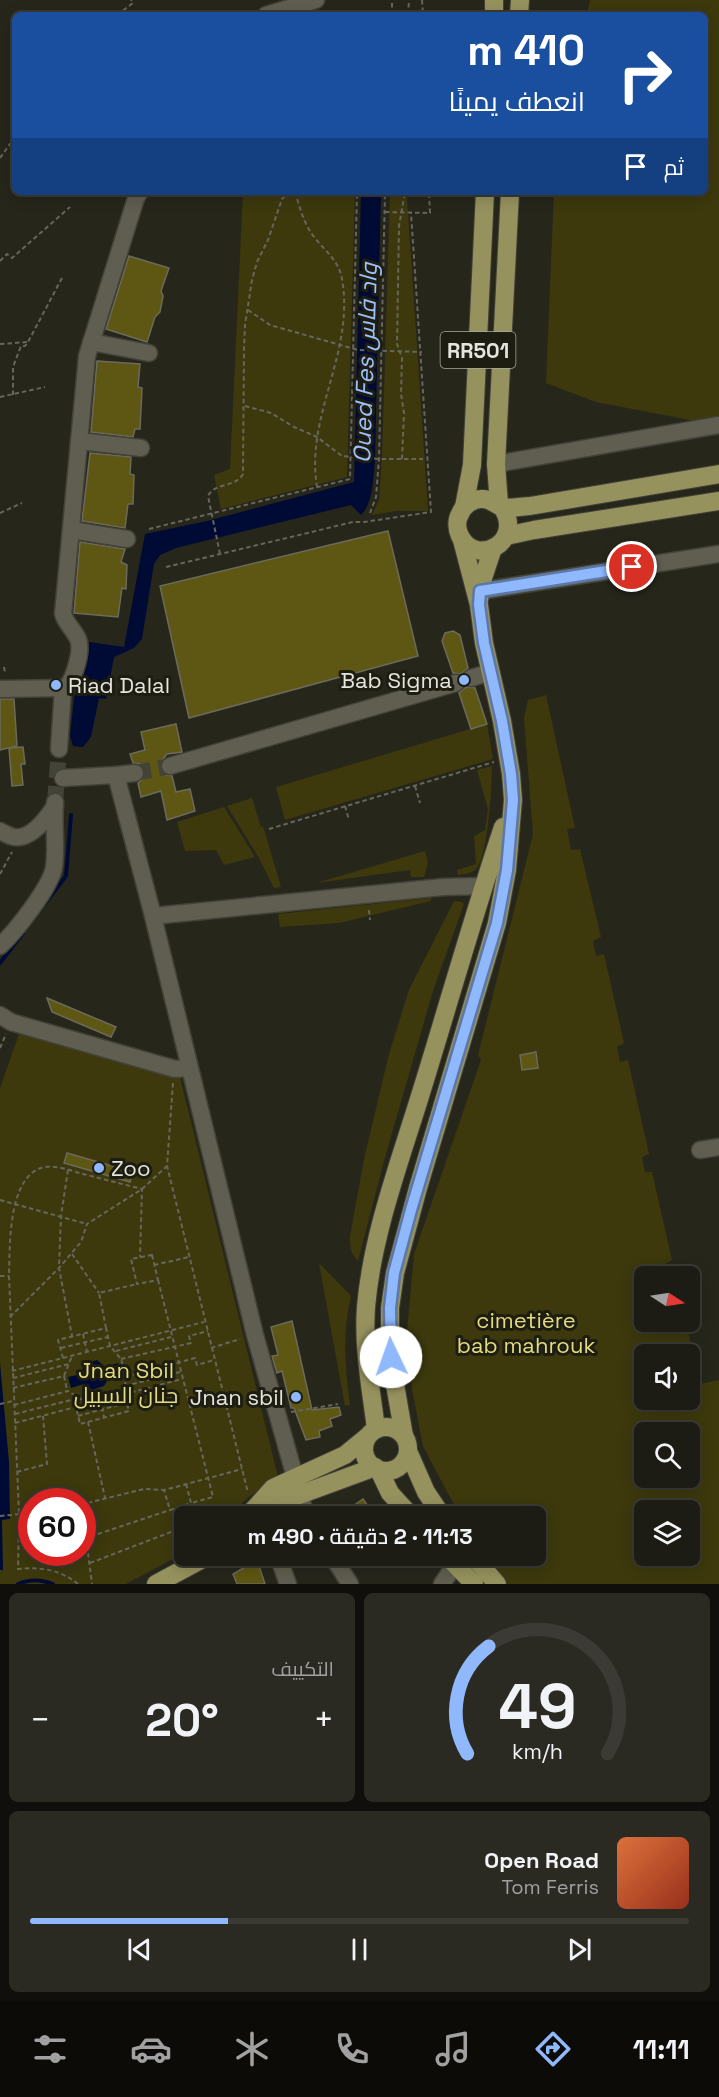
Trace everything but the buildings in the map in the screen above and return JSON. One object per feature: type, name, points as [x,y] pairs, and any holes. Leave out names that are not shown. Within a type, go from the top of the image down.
[{"type":"main road","name":"RR501","points":[[462,540],[459,534],[458,519],[464,507],[472,465],[485,195]]},
{"type":"main road","name":"RR501","points":[[500,542],[508,521],[500,506],[496,464],[510,195]]},
{"type":"main road","points":[[464,507],[472,501],[481,499],[490,500],[500,506],[530,506],[719,474]]},
{"type":"main road","points":[[462,540],[476,550],[485,551],[500,542],[534,530],[719,501]]},
{"type":"main road","points":[[435,1506],[426,1492],[406,1443],[394,1384],[390,1308],[394,1273],[411,1210],[497,923],[507,870],[513,800],[511,774],[502,721],[490,672],[480,598],[462,540]]},
{"type":"main road","points":[[480,598],[500,542]]},
{"type":"main road","points":[[402,1506],[390,1493],[377,1469],[368,1462],[365,1454],[364,1445],[372,1433],[366,1309],[372,1265],[401,1156],[483,886],[513,800]]},
{"type":"main road","points":[[388,1427],[394,1428],[406,1443],[405,1460],[398,1467],[389,1471],[377,1469],[304,1503],[345,1455],[372,1433],[388,1427]]},
{"type":"main road","points":[[257,1506],[273,1488],[304,1503]]},
{"type":"main road","points":[[156,1584],[189,1566]]},
{"type":"main road","points":[[481,1566],[497,1584]]},
{"type":"main road","points":[[446,1570],[474,1584]]},
{"type":"street","points":[[276,12],[316,0]]},
{"type":"street","points":[[0,689],[63,688],[68,686],[76,670],[79,643],[63,614],[87,356],[138,195]]},
{"type":"street","points":[[91,342],[149,353]]},
{"type":"street","points":[[496,464],[719,425]]},
{"type":"street","points":[[79,441],[141,448]]},
{"type":"street","points":[[71,530],[127,539]]},
{"type":"street","points":[[480,598],[719,554]]},
{"type":"street","points":[[170,766],[490,672]]},
{"type":"street","points":[[58,749],[63,688]]},
{"type":"street","points":[[63,778],[135,773]]},
{"type":"street","points":[[116,775],[153,916],[182,1068],[276,1414],[304,1503]]},
{"type":"street","points":[[0,831],[16,838],[37,828],[55,804],[54,867],[50,880],[13,934],[0,946]]},
{"type":"street","points":[[153,916],[443,886],[483,886]]},
{"type":"street","points":[[0,1015],[10,1022],[182,1068]]},
{"type":"street","points":[[700,1150],[719,1147]]},
{"type":"street","points":[[282,1566],[288,1584]]},
{"type":"street","points":[[338,1566],[350,1584]]},
{"type":"path","points":[[121,12],[133,3],[131,0]]},
{"type":"path","points":[[0,158],[12,141]]},
{"type":"path","points":[[220,554],[208,499],[209,493],[237,482],[243,474],[244,349],[248,310],[257,262],[268,240],[282,199],[287,195]]},
{"type":"path","points":[[296,195],[301,214],[314,237],[332,257],[342,278],[344,312],[341,344],[317,437],[315,476],[317,488]]},
{"type":"path","points":[[149,529],[212,516],[350,480],[357,195]]},
{"type":"path","points":[[370,513],[376,497],[379,459],[385,195]]},
{"type":"path","points":[[402,459],[404,413],[401,394],[402,358],[397,344],[399,226],[405,195]]},
{"type":"path","points":[[384,212],[430,213],[429,195]]},
{"type":"path","points":[[0,261],[7,254],[12,258],[70,207]]},
{"type":"path","points":[[166,567],[353,522],[431,512],[411,213]]},
{"type":"path","points":[[13,394],[13,367],[21,346],[25,346],[28,342],[62,278]]},
{"type":"path","points":[[248,310],[270,325],[358,350],[422,352]]},
{"type":"path","points":[[0,344],[28,342]]},
{"type":"path","points":[[0,397],[45,387]]},
{"type":"path","points":[[244,406],[271,412],[294,427],[317,437],[342,456],[423,459]]},
{"type":"path","points":[[0,513],[22,503]]},
{"type":"path","points":[[269,828],[496,761]]},
{"type":"path","points":[[415,785],[420,803]]},
{"type":"path","points":[[345,806],[349,820]]},
{"type":"path","points":[[0,874],[12,852],[16,838]]},
{"type":"path","points":[[368,904],[370,920]]},
{"type":"path","points":[[182,1068],[167,1166],[250,1506]]},
{"type":"path","points":[[18,1493],[9,1276],[10,1238],[15,1205],[22,1184],[34,1170],[54,1166],[142,1189]]},
{"type":"path","points":[[10,1317],[72,1253],[81,1242],[87,1224],[142,1189],[167,1166]]},
{"type":"path","points":[[68,1170],[61,1216],[59,1268],[72,1336]]},
{"type":"path","points":[[140,1257],[142,1189]]},
{"type":"path","points":[[0,1200],[87,1224]]},
{"type":"path","points":[[72,1253],[99,1293],[110,1346],[121,1359],[126,1377],[124,1394],[129,1411],[80,1424],[76,1407]]},
{"type":"path","points":[[137,1284],[131,1258],[152,1254],[213,1497],[182,1506]]},
{"type":"path","points":[[154,1266],[189,1257]]},
{"type":"path","points":[[0,1276],[9,1276]]},
{"type":"path","points":[[99,1293],[158,1280]]},
{"type":"path","points":[[12,1371],[206,1322]]},
{"type":"path","points":[[63,1358],[58,1340],[106,1328]]},
{"type":"path","points":[[121,1359],[191,1343],[189,1336],[208,1331]]},
{"type":"path","points":[[83,1334],[87,1352]]},
{"type":"path","points":[[212,1348],[255,1335]]},
{"type":"path","points":[[60,1348],[108,1337]]},
{"type":"path","points":[[115,1351],[171,1337]]},
{"type":"path","points":[[72,1356],[63,1376],[68,1391],[87,1403]]},
{"type":"path","points":[[126,1377],[195,1359],[197,1365],[214,1360]]},
{"type":"path","points":[[12,1378],[69,1364]]},
{"type":"path","points":[[125,1386],[180,1372]]},
{"type":"path","points":[[13,1388],[63,1376]]},
{"type":"path","points":[[15,1423],[182,1379]]},
{"type":"path","points":[[14,1406],[68,1391]]},
{"type":"path","points":[[14,1414],[79,1398]]},
{"type":"path","points":[[100,1400],[105,1417]]},
{"type":"path","points":[[0,1404],[13,1401]]},
{"type":"path","points":[[78,1416],[126,1403]]},
{"type":"path","points":[[276,1414],[338,1404]]},
{"type":"path","points":[[17,1472],[47,1464],[42,1416]]},
{"type":"path","points":[[88,1422],[105,1498]]},
{"type":"path","points":[[96,1501],[144,1489],[164,1490],[242,1469]]},
{"type":"path","points":[[186,1484],[191,1503]]},
{"type":"path","points":[[164,1490],[170,1510]]},
{"type":"path","points":[[96,1535],[174,1509]]},
{"type":"path","points":[[0,1516],[18,1514]]},
{"type":"path","points":[[96,1561],[174,1531]]},
{"type":"path","points":[[18,1566],[18,1569],[39,1568],[57,1571],[78,1584]]},
{"type":"path","points":[[90,1566],[92,1584]]},
{"type":"green space","points":[[590,0],[719,0],[719,416],[705,423],[596,402],[546,383],[554,195],[708,195],[708,12],[588,12]]},
{"type":"green space","points":[[243,195],[355,195],[347,477],[221,509],[214,475],[230,469]]},
{"type":"green space","points":[[390,195],[425,195],[425,197],[407,197],[428,511],[396,511],[372,515],[379,500]]},
{"type":"green space","name":"cimetière bab mahrouk","points":[[546,695],[575,828],[567,829],[571,850],[580,849],[601,937],[593,941],[596,956],[604,954],[624,1043],[617,1047],[620,1062],[628,1060],[649,1154],[642,1157],[645,1172],[652,1172],[672,1260],[665,1264],[666,1266],[634,1266],[634,1332],[688,1332],[691,1344],[634,1344],[634,1410],[700,1410],[700,1384],[719,1380],[719,1584],[508,1584],[496,1566],[546,1566],[546,1506],[455,1506],[423,1446],[412,1389],[407,1331],[414,1254],[481,1060],[478,1055],[533,834],[524,718],[528,700]]},
{"type":"green space","points":[[487,724],[493,759],[285,820],[276,787]]},
{"type":"green space","points":[[492,766],[488,820],[484,851],[476,869],[467,874],[458,875],[457,870],[476,864],[474,836],[485,830],[488,809],[477,770]]},
{"type":"green space","points":[[252,798],[281,887],[274,888],[259,858],[227,806]]},
{"type":"green space","points":[[224,807],[255,857],[224,865],[216,850],[185,851],[177,822]]},
{"type":"green space","points":[[425,851],[428,863],[424,877],[411,877],[410,870],[316,883]]},
{"type":"green space","points":[[431,898],[431,901],[339,923],[280,927],[278,914]]},
{"type":"green space","points":[[455,901],[464,904],[433,991],[358,1261],[351,1250],[350,1236],[364,1159],[389,1054],[409,990]]},
{"type":"green space","name":"Jnan Sbil جنان السبيل","points":[[19,1034],[179,1073],[278,1477],[239,1506],[174,1506],[174,1558],[126,1584],[0,1584],[0,1088]]},
{"type":"green space","points":[[319,1263],[351,1296],[346,1323],[345,1350],[350,1405],[345,1406]]},
{"type":"water","points":[[361,195],[381,195],[375,459],[372,489],[365,510],[361,515],[351,505],[176,548],[160,555],[154,564],[142,639],[134,648],[114,657],[106,699],[99,698],[91,737],[83,747],[73,746],[70,736],[74,698],[80,685],[89,642],[124,647],[145,534],[207,521],[354,482]]},
{"type":"water","points":[[97,1360],[105,1367],[118,1363],[121,1373],[109,1377],[104,1386],[92,1390],[84,1384],[71,1388],[68,1377],[81,1374],[84,1364]]},
{"type":"water","points":[[0,1363],[9,1462],[10,1519],[2,1520],[3,1570],[0,1570]]},
{"type":"waterway","name":"Oued Fes واد فاس","points":[[40,910],[66,876],[71,815]]},
{"type":"waterway","name":"Oued Fes واد فاس","points":[[0,963],[23,933]]},
{"type":"waterway","points":[[18,1584],[35,1580],[53,1584]]},
{"type":"tunnel","points":[[55,802],[59,749]]},
{"type":"tunnel","points":[[135,773],[170,766]]},
{"type":"place","name":"Bab Sigma","points":[[464,680]]},
{"type":"place","name":"Riad Dalal","points":[[56,685]]},
{"type":"place","name":"Zoo","points":[[99,1168]]},
{"type":"place","name":"Jnan sbil","points":[[296,1397]]},
{"type":"route","points":[[391,1357],[390,1308],[394,1273],[497,923],[507,870],[513,800],[511,774],[502,721],[484,643],[479,605],[480,591],[632,567]]}]
